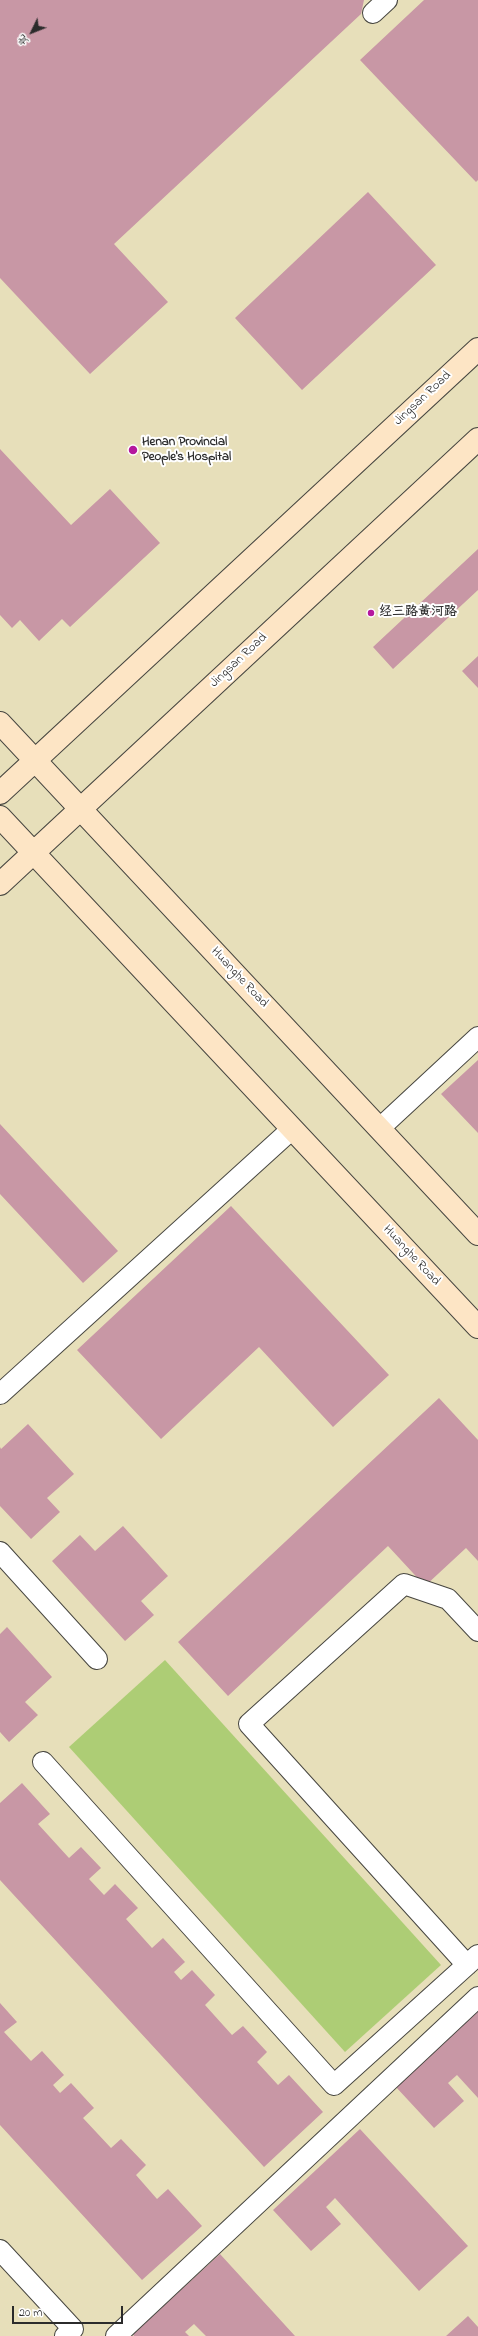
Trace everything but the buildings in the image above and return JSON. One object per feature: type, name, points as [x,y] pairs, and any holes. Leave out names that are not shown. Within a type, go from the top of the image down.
[{"type":"main road","name":"Jingsan Road","points":[[0,794],[478,349]]},
{"type":"main road","name":"Jingsan Road","points":[[0,884],[478,439]]},
{"type":"main road","name":"Huanghe Road","points":[[0,723],[478,1234]]},
{"type":"main road","name":"Huanghe Road","points":[[0,817],[478,1327]]},
{"type":"lane","points":[[380,1128],[478,1037]]},
{"type":"lane","points":[[0,1394],[292,1129]]},
{"type":"lane","points":[[0,1552],[97,1659]]},
{"type":"lane","points":[[43,1762],[334,2085],[473,1960],[249,1724],[404,1584],[448,1599],[478,1631]]},
{"type":"lane","points":[[116,2336],[478,1997]]},
{"type":"lane","points":[[0,2250],[73,2329],[65,2336]]},
{"type":"green space","points":[[165,1660],[441,1965],[345,2052],[69,1747]]},
{"type":"place","name":"Henan Provincial People's Hospital","points":[[133,450]]},
{"type":"place","name":"经三路黄河路","points":[[371,613]]}]
